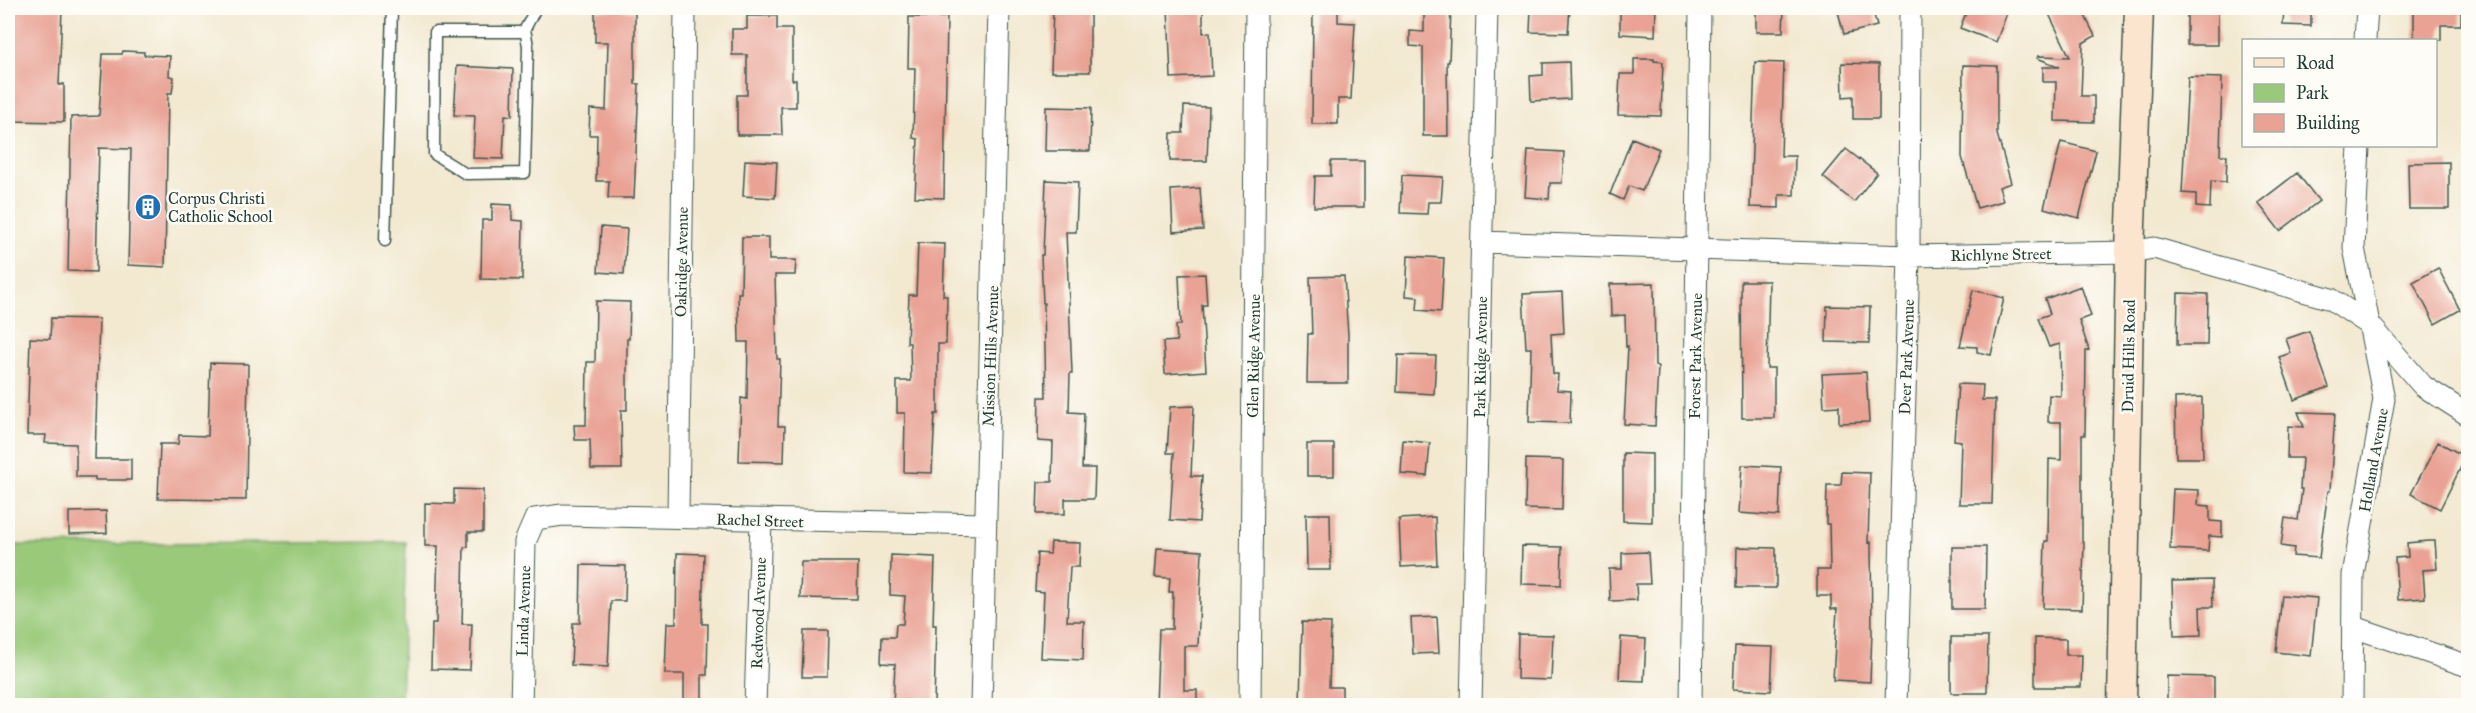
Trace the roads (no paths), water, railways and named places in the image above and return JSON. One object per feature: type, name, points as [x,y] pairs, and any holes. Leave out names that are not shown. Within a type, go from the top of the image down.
[{"type":"street","name":"Oakridge Avenue","points":[[678,517],[685,8]]},
{"type":"street","name":"Mission Hills Avenue","points":[[981,705],[999,8]]},
{"type":"street","name":"Glen Ridge Avenue","points":[[1250,705],[1256,8]]},
{"type":"street","name":"Park Ridge Avenue","points":[[1472,705],[1486,8]]},
{"type":"street","name":"Forest Park Avenue","points":[[1691,705],[1700,8]]},
{"type":"street","name":"Deer Park Avenue","points":[[1896,705],[1909,256],[1910,8]]},
{"type":"street","name":"Druid Hills Road","points":[[2122,705],[2130,252],[2139,8]]},
{"type":"street","points":[[2365,39],[2367,8]]},
{"type":"street","name":"Holland Avenue","points":[[2352,705],[2353,574],[2384,399],[2354,248],[2360,147]]},
{"type":"street","name":"Richlyne Street","points":[[1482,242],[1909,256],[2130,252],[2154,249],[2331,299],[2370,325],[2423,386],[2469,415]]},
{"type":"street","name":"Rachel Street","points":[[535,519],[562,515],[985,524]]},
{"type":"street","name":"Linda Avenue","points":[[521,705],[525,542],[535,519]]},
{"type":"street","name":"Redwood Avenue","points":[[755,705],[761,520]]},
{"type":"street","points":[[2354,627],[2469,666]]},
{"type":"lane","points":[[385,241],[392,8]]},
{"type":"lane","points":[[525,29],[528,46],[525,173],[466,174],[434,154],[435,32],[520,32],[525,29],[536,8]]},
{"type":"place","name":"Corpus Christi Catholic School","points":[[148,207]]}]
